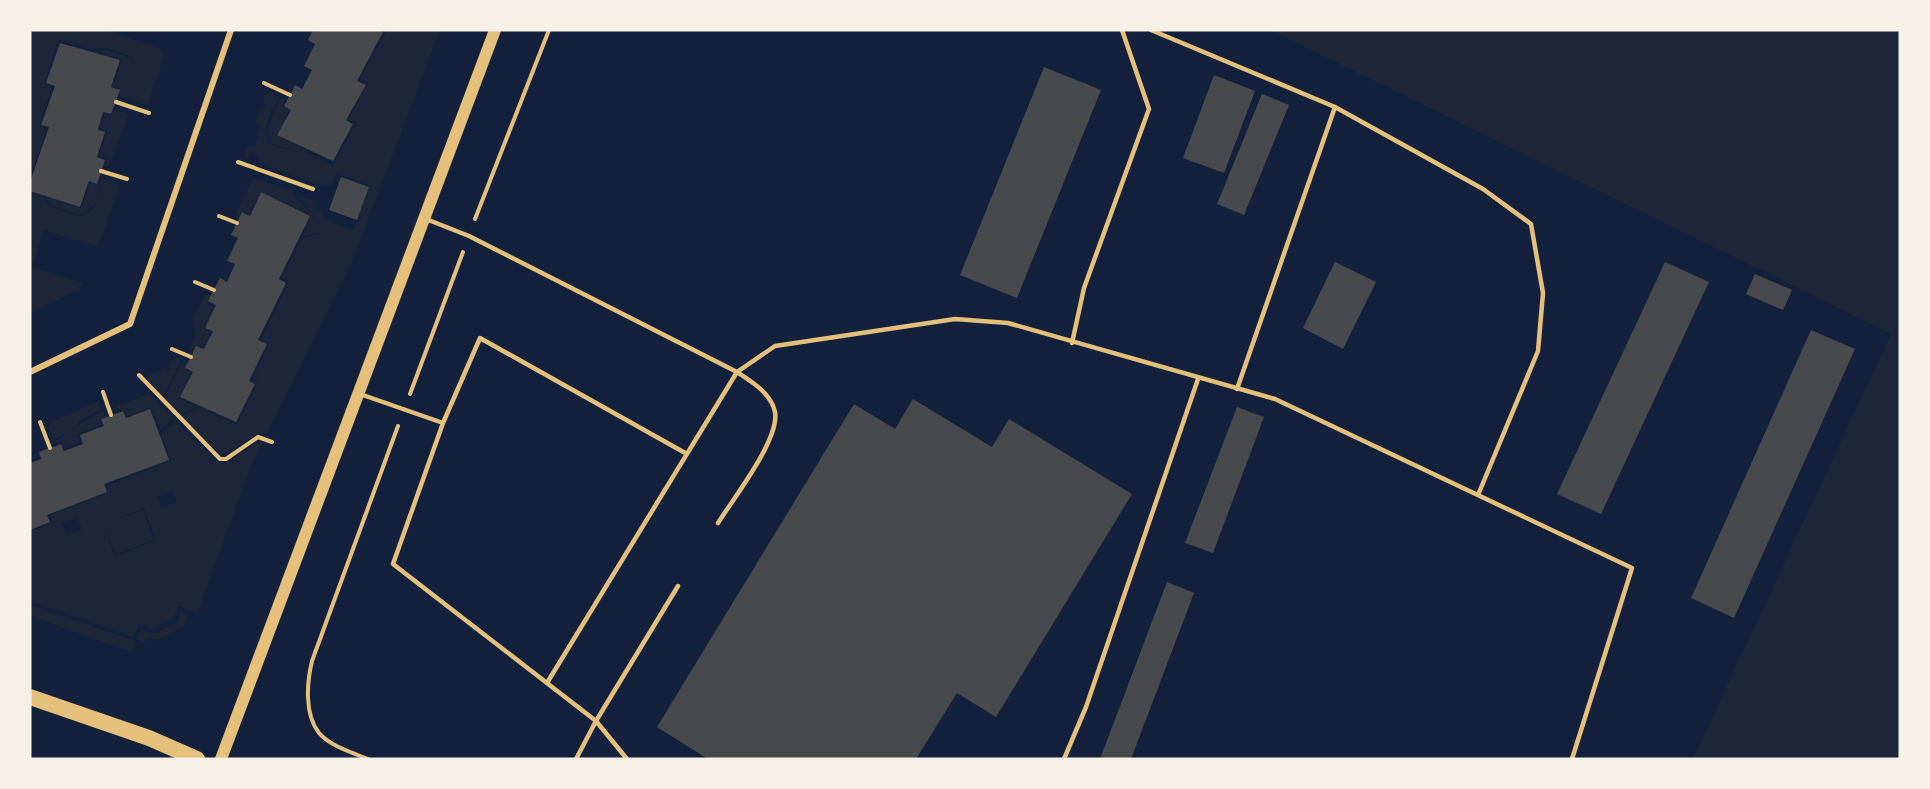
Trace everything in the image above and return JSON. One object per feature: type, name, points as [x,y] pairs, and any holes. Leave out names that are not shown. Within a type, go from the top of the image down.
[{"type":"highway","points":[[30,697],[149,738],[197,759]]},
{"type":"main road","points":[[221,759],[495,30]]},
{"type":"street","points":[[30,372],[130,324],[231,30]]},
{"type":"lane","points":[[1072,343],[1084,288],[1149,108],[1122,30]]},
{"type":"lane","points":[[1151,30],[1335,106],[1483,189],[1531,224],[1543,293],[1538,351],[1478,495]]},
{"type":"lane","points":[[1237,389],[1335,106]]},
{"type":"lane","points":[[424,218],[469,236],[737,372],[760,387],[775,412],[771,437],[718,523]]},
{"type":"lane","points":[[547,683],[737,372],[774,346],[955,319],[1008,323],[1198,379],[1275,399],[1632,568],[1572,759]]},
{"type":"lane","points":[[627,759],[596,721],[393,564],[443,423],[480,338],[687,454]]},
{"type":"lane","points":[[1064,759],[1086,707],[1198,379]]},
{"type":"lane","points":[[358,393],[443,423]]},
{"type":"lane","points":[[576,759],[596,721],[678,586]]},
{"type":"path","points":[[368,759],[333,744],[318,733],[306,685],[312,661],[404,409],[549,30]]},
{"type":"path","points":[[264,83],[290,95]]},
{"type":"path","points":[[116,102],[149,113]]},
{"type":"path","points":[[238,162],[313,189]]},
{"type":"path","points":[[101,171],[127,179]]},
{"type":"path","points":[[219,216],[237,224]]},
{"type":"path","points":[[195,282],[214,290]]},
{"type":"path","points":[[172,349],[191,357]]},
{"type":"path","points":[[139,375],[220,459],[226,459],[258,437],[272,441]]},
{"type":"path","points":[[103,392],[111,415]]},
{"type":"path","points":[[40,422],[50,448]]},
{"type":"shaded area","points":[[30,30],[106,30],[163,50],[162,53],[165,54],[148,103],[144,105],[128,99],[131,89],[128,98],[119,96],[121,89],[113,86],[122,59],[99,52],[103,49],[129,57],[137,66],[130,56],[102,47],[96,50],[58,39],[44,84],[52,86],[39,126],[47,129],[30,179]]},
{"type":"shaded area","points":[[387,30],[440,30],[353,259],[266,434],[255,435],[221,456],[181,416],[199,408],[237,425],[258,383],[252,380],[269,343],[261,339],[289,282],[281,278],[303,238],[325,232],[302,236],[311,216],[261,191],[249,214],[242,211],[239,216],[235,215],[253,178],[292,192],[327,232],[296,194],[317,202],[315,209],[321,211],[325,219],[354,230],[370,185],[336,173],[331,186],[313,183],[258,162],[259,155],[251,152],[248,158],[244,156],[248,145],[255,147],[261,125],[256,123],[261,108],[265,109],[266,105],[263,103],[266,93],[270,92],[279,97],[268,121],[266,131],[270,141],[280,148],[298,149],[276,145],[270,140],[268,134],[272,117],[281,98],[285,100],[282,106],[289,110],[277,135],[333,166],[356,123],[349,119],[368,83],[360,79]]},
{"type":"shaded area","points":[[1270,30],[1900,30],[1900,759],[1693,759],[1891,334]]},
{"type":"shaded area","points":[[114,109],[129,114],[109,166],[105,165],[107,158],[99,155],[107,131],[99,128],[104,113],[112,115]]},
{"type":"shaded area","points":[[100,177],[104,179],[94,206],[81,215],[50,205],[45,196],[81,208],[90,182],[98,185]]},
{"type":"shaded area","points":[[105,178],[117,182],[119,187],[98,247],[44,230],[32,267],[83,283],[80,286],[81,289],[30,313],[30,192],[43,196],[49,206],[81,217],[94,208]]},
{"type":"shaded area","points":[[206,293],[210,295],[207,302],[214,306],[203,328],[210,333],[204,348],[197,345],[193,351],[189,349],[196,334],[193,320]]},
{"type":"shaded area","points":[[174,359],[182,359],[163,396],[145,377],[165,367],[168,371],[172,369],[170,365]]},
{"type":"shaded area","points":[[183,361],[187,362],[185,369],[191,372],[180,398],[197,408],[180,414],[165,398]]},
{"type":"shaded area","points":[[149,394],[174,418],[161,430],[151,408],[127,416],[124,410],[119,410],[117,406]]},
{"type":"shaded area","points":[[96,402],[103,409],[80,420],[76,428],[54,440],[48,428],[50,423]]},
{"type":"shaded area","points":[[103,411],[105,416],[99,419],[101,425],[77,434],[80,442],[65,448],[62,441],[56,443],[55,441]]},
{"type":"shaded area","points":[[176,421],[213,460],[220,462],[233,459],[263,441],[252,463],[197,613],[178,606],[174,618],[151,628],[139,624],[133,637],[30,601],[30,532],[52,523],[51,515],[108,493],[107,486],[171,461],[161,433]],"holes":[[[173,491],[177,502],[161,508],[157,497]],[[144,508],[156,541],[115,556],[103,524],[116,554],[154,540],[143,510],[112,521]],[[77,517],[82,529],[67,535],[62,523]]]},
{"type":"shaded area","points":[[30,605],[135,641],[131,652],[30,616]]},
{"type":"shaded area","points":[[181,612],[189,615],[183,627],[158,640],[148,637],[145,642],[137,640],[141,630],[153,634],[177,623]]},
{"type":"building","points":[[313,30],[384,30],[357,81],[366,85],[346,120],[353,124],[333,161],[277,135],[291,110],[284,106],[295,85],[302,89],[312,70],[304,66],[315,44],[308,40]]},
{"type":"building","points":[[60,43],[120,60],[111,87],[120,90],[111,114],[103,112],[98,130],[105,132],[97,157],[105,160],[97,184],[89,181],[80,207],[30,191],[30,182],[49,127],[41,125],[55,86],[46,83]]},
{"type":"building","points":[[1044,67],[1101,90],[1017,298],[960,275]]},
{"type":"building","points":[[1214,75],[1255,91],[1224,173],[1183,158]]},
{"type":"building","points":[[1262,94],[1289,105],[1244,215],[1217,204]]},
{"type":"building","points":[[341,177],[369,187],[357,220],[329,210]]},
{"type":"building","points":[[261,192],[310,216],[279,279],[286,283],[258,340],[267,344],[249,381],[255,384],[236,422],[180,397],[193,372],[185,368],[196,346],[204,349],[213,331],[205,328],[216,305],[208,301],[220,278],[227,282],[235,264],[227,261],[238,238],[231,235],[242,212],[250,216]]},
{"type":"building","points":[[1335,262],[1376,282],[1343,349],[1303,328]]},
{"type":"building","points":[[1665,262],[1709,282],[1601,514],[1557,494]]},
{"type":"building","points":[[1755,274],[1792,290],[1783,310],[1746,294]]},
{"type":"building","points":[[1811,330],[1855,349],[1734,618],[1691,598]]},
{"type":"building","points":[[913,399],[992,447],[1009,419],[1132,494],[996,717],[957,693],[916,759],[708,759],[657,727],[854,404],[895,429]]},
{"type":"building","points":[[1237,407],[1264,417],[1213,553],[1185,543]]},
{"type":"building","points":[[150,409],[169,460],[104,484],[107,492],[47,515],[50,522],[30,530],[30,463],[41,459],[39,452],[61,444],[64,451],[83,444],[80,435],[104,426],[101,419],[123,411],[126,418]]},
{"type":"building","points":[[1167,582],[1194,593],[1131,759],[1100,759]]}]
